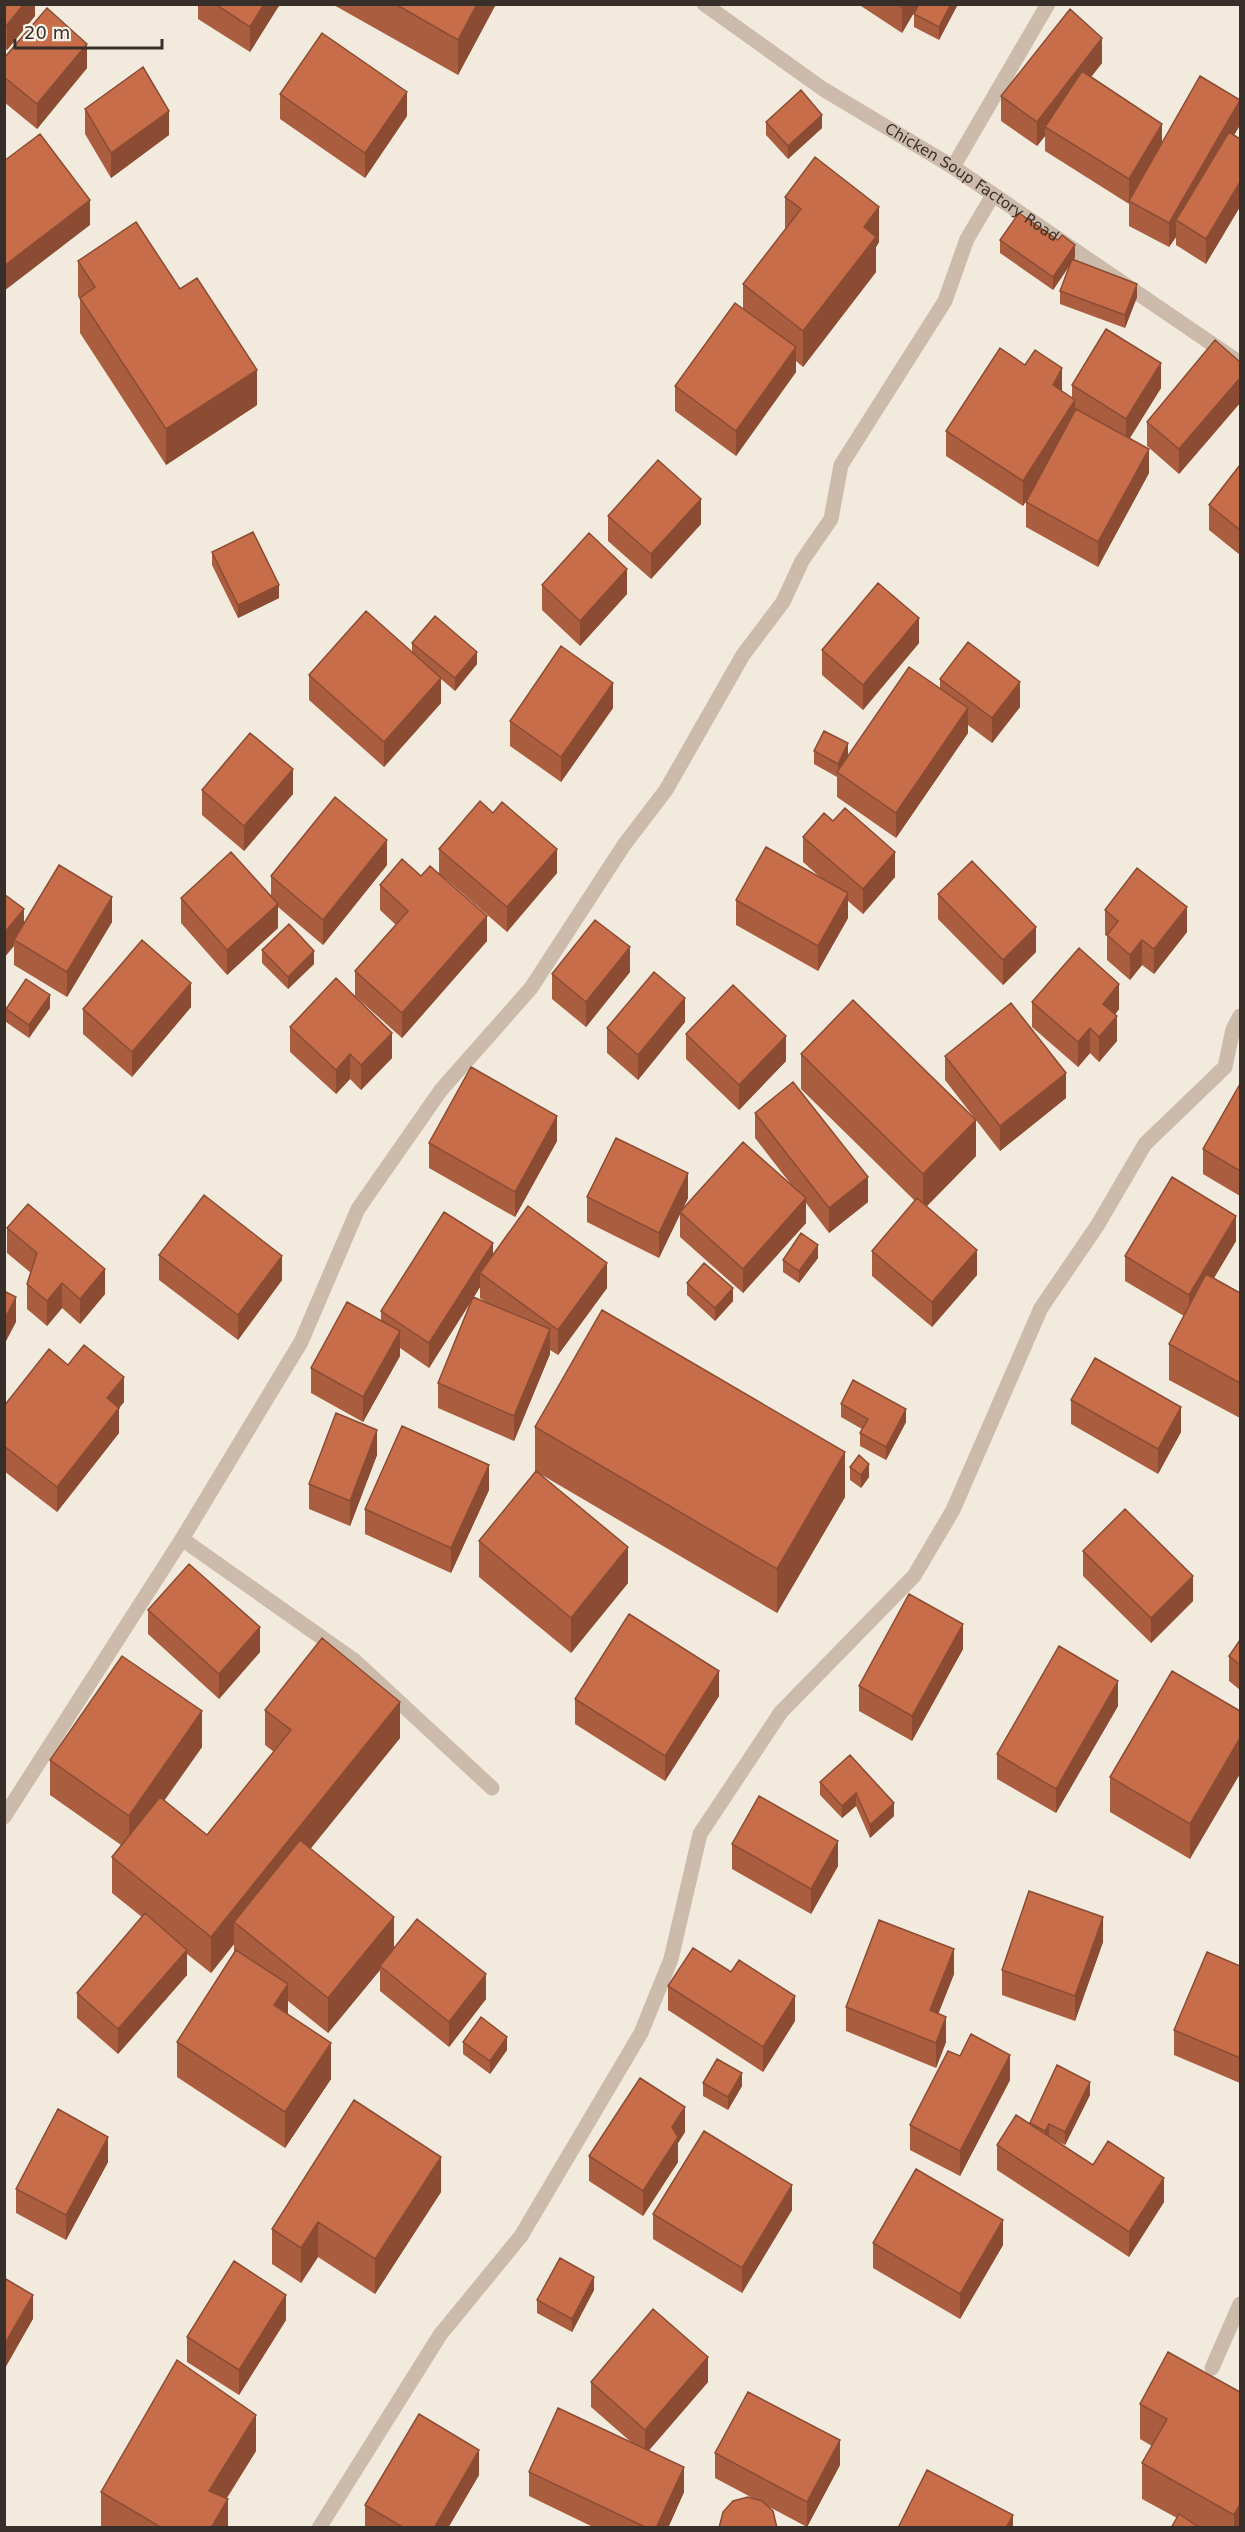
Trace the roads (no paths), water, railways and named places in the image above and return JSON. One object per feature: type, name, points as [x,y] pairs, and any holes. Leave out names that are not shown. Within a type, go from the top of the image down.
[{"type":"street","name":"Chicken Soup Factory Road","points":[[704,4],[823,89],[953,167],[1240,363]]},
{"type":"street","points":[[953,167],[1048,4]]},
{"type":"street","points":[[4,1817],[182,1539],[301,1342],[358,1209],[441,1090],[531,988],[624,845],[666,790],[744,655],[783,602],[802,561],[831,519],[841,465],[945,301],[967,239],[993,195]]},
{"type":"street","points":[[319,2528],[440,2335],[521,2236],[640,2033],[671,1959],[700,1834],[781,1712],[914,1576],[953,1510],[1041,1308],[1097,1226],[1145,1144],[1225,1066],[1233,1029],[1240,1016]]},
{"type":"street","points":[[182,1539],[355,1661],[492,1788]]},
{"type":"street","points":[[1212,2368],[1240,2304]]}]
